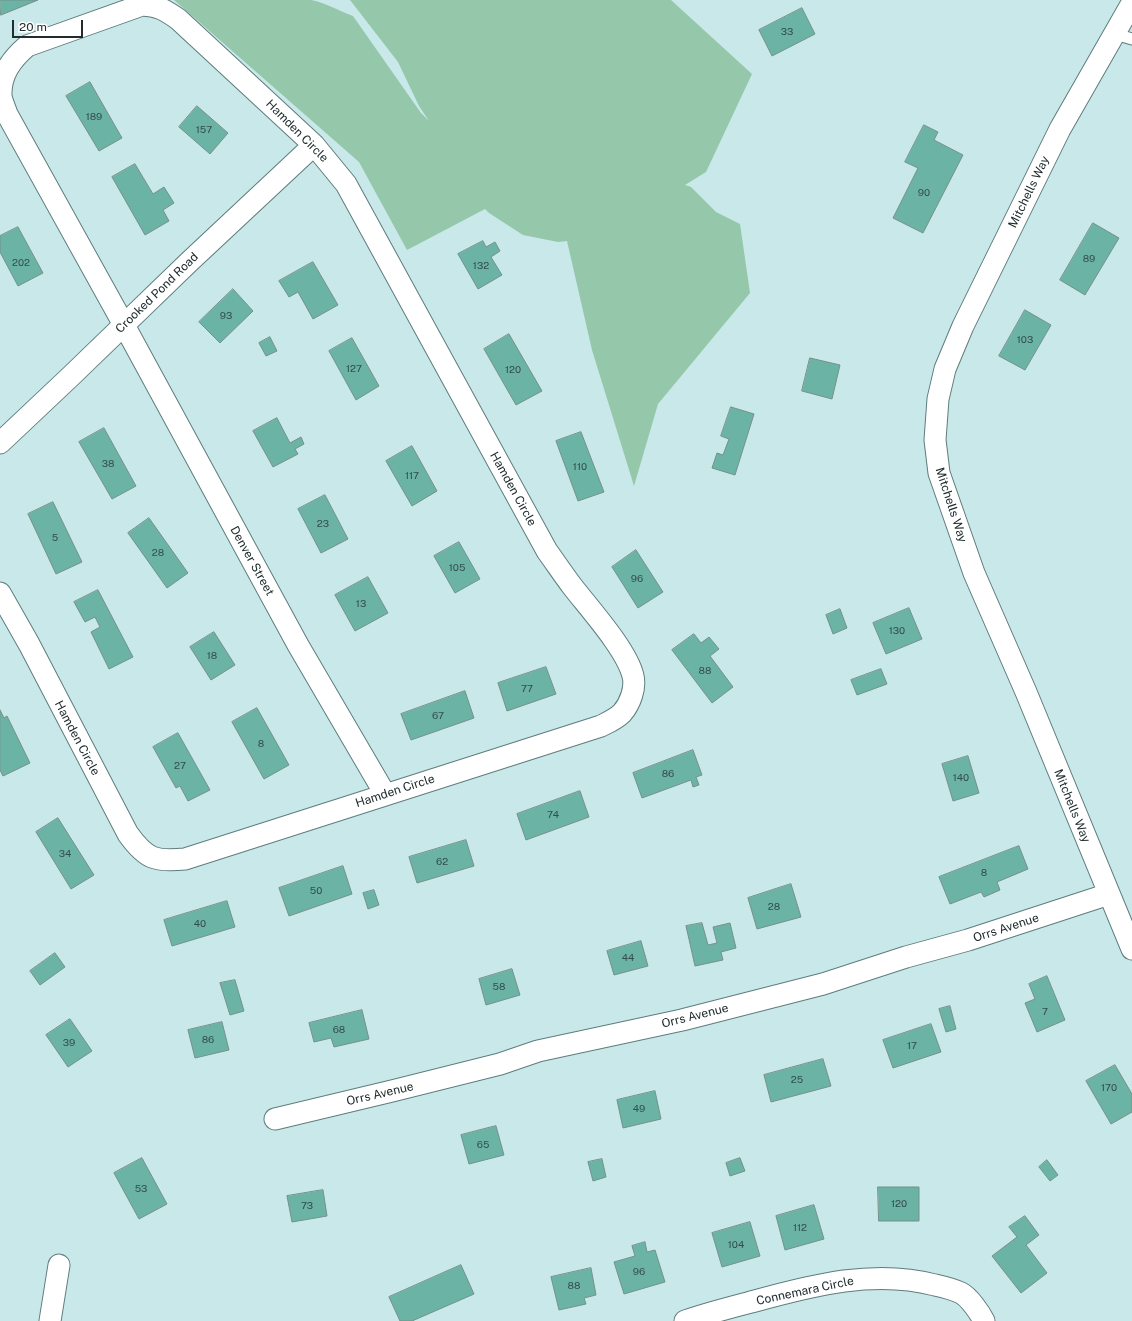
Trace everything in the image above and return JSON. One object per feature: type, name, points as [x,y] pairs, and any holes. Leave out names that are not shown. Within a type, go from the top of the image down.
[{"type":"street","name":"Mitchells Way","points":[[1132,3],[1124,36],[1060,129],[963,326],[945,369],[938,399],[935,440],[939,474],[974,573],[1026,692],[1108,894],[1132,949]]},
{"type":"street","name":"Hamden Circle","points":[[0,593],[128,834],[138,848],[158,860],[185,859],[601,726],[614,720],[622,713],[630,701],[634,686],[633,676],[628,664],[616,643],[547,551],[346,184],[314,145],[178,19],[164,9],[142,5],[27,46],[17,54],[6,68],[2,84],[1,97],[7,114],[124,325]]},
{"type":"street","name":"Crooked Pond Road","points":[[0,443],[72,376],[188,262],[314,145]]},
{"type":"street","name":"Denver Street","points":[[124,325],[298,645],[385,794]]},
{"type":"street","name":"Orrs Avenue","points":[[275,1119],[500,1064],[538,1051],[682,1020],[823,984],[906,957],[968,940],[1108,894]]},
{"type":"street","points":[[50,1321],[59,1265]]},
{"type":"street","name":"Connemara Circle","points":[[685,1321],[705,1314],[777,1295],[839,1282],[877,1278],[904,1279],[926,1282],[962,1294],[979,1312],[984,1321]]},
{"type":"green space","points":[[174,0],[311,0],[317,1],[353,16],[421,113],[429,121],[419,106],[398,62],[350,0],[671,0],[752,74],[706,172],[685,185],[691,187],[716,212],[740,224],[750,293],[658,404],[634,486],[592,350],[567,241],[558,242],[523,235],[485,209],[407,250],[359,162]]},
{"type":"building","points":[[0,0],[38,0],[1,15]]},
{"type":"building","points":[[802,8],[815,34],[772,56],[759,30]]},
{"type":"building","points":[[90,82],[122,138],[99,151],[66,96]]},
{"type":"building","points":[[197,106],[228,133],[210,154],[179,127]]},
{"type":"building","points":[[924,125],[938,132],[934,140],[963,155],[923,233],[893,218],[918,168],[905,162]]},
{"type":"building","points":[[135,164],[153,194],[164,187],[174,203],[163,210],[169,221],[145,235],[112,177]]},
{"type":"building","points":[[1093,223],[1119,238],[1085,295],[1060,280]]},
{"type":"building","points":[[18,227],[43,273],[18,286],[0,252],[0,236]]},
{"type":"building","points":[[483,241],[486,247],[495,242],[500,251],[491,257],[502,275],[478,289],[458,254]]},
{"type":"building","points":[[313,262],[338,305],[313,319],[298,292],[289,297],[279,281]]},
{"type":"building","points":[[233,289],[253,311],[220,343],[199,322]]},
{"type":"building","points":[[1025,310],[1051,325],[1025,370],[999,356]]},
{"type":"building","points":[[509,334],[542,391],[516,405],[484,349]]},
{"type":"building","points":[[270,337],[277,351],[266,356],[259,343]]},
{"type":"building","points":[[352,338],[379,386],[356,400],[329,351]]},
{"type":"building","points":[[810,358],[840,365],[832,399],[802,391]]},
{"type":"building","points":[[731,407],[754,414],[735,475],[712,468],[717,453],[723,455],[729,439],[721,436]]},
{"type":"building","points":[[277,418],[290,443],[301,437],[304,444],[295,449],[298,454],[273,467],[253,431]]},
{"type":"building","points":[[104,428],[136,486],[112,499],[79,442]]},
{"type":"building","points":[[581,432],[604,492],[578,501],[556,441]]},
{"type":"building","points":[[412,446],[437,491],[412,506],[386,461]]},
{"type":"building","points":[[325,495],[348,539],[321,553],[298,509]]},
{"type":"building","points":[[53,502],[82,562],[56,574],[28,514]]},
{"type":"building","points":[[149,518],[188,573],[167,588],[128,533]]},
{"type":"building","points":[[459,542],[480,579],[455,593],[434,556]]},
{"type":"building","points":[[636,550],[663,592],[638,608],[612,567]]},
{"type":"building","points":[[368,577],[388,613],[355,631],[335,595]]},
{"type":"building","points":[[98,590],[133,657],[109,669],[91,632],[100,627],[95,617],[85,622],[74,602]]},
{"type":"building","points":[[909,608],[922,639],[886,654],[873,623]]},
{"type":"building","points":[[840,609],[847,628],[833,634],[826,615]]},
{"type":"building","points":[[214,632],[235,665],[211,680],[190,647]]},
{"type":"building","points":[[694,634],[701,643],[709,637],[719,649],[710,656],[733,687],[712,703],[672,650]]},
{"type":"building","points":[[546,667],[556,694],[507,711],[498,683]]},
{"type":"building","points":[[881,669],[887,684],[857,695],[851,680]]},
{"type":"building","points":[[465,691],[474,718],[411,740],[401,714]]},
{"type":"building","points":[[257,708],[289,765],[264,779],[232,722]]},
{"type":"building","points":[[0,710],[4,718],[7,716],[30,763],[3,776],[0,770]]},
{"type":"building","points":[[178,733],[210,790],[188,801],[180,786],[176,788],[153,747]]},
{"type":"building","points":[[693,750],[702,775],[696,777],[699,785],[693,787],[691,780],[642,798],[633,773]]},
{"type":"building","points":[[968,756],[979,793],[953,801],[942,764]]},
{"type":"building","points":[[580,791],[589,817],[526,840],[517,814]]},
{"type":"building","points":[[58,818],[94,875],[71,889],[36,832]]},
{"type":"building","points":[[466,840],[474,866],[417,883],[409,857]]},
{"type":"building","points":[[1019,846],[1028,869],[997,882],[1000,890],[984,897],[981,892],[950,904],[939,877]]},
{"type":"building","points":[[343,866],[352,894],[289,916],[279,888]]},
{"type":"building","points":[[791,884],[801,917],[757,929],[748,898]]},
{"type":"building","points":[[374,890],[379,905],[368,909],[363,893]]},
{"type":"building","points":[[227,901],[235,927],[172,946],[164,920]]},
{"type":"building","points":[[702,923],[708,945],[717,943],[713,927],[730,923],[736,948],[721,952],[723,960],[695,966],[686,926]]},
{"type":"building","points":[[641,941],[648,966],[614,975],[607,951]]},
{"type":"building","points":[[55,953],[65,967],[40,985],[30,971]]},
{"type":"building","points":[[512,969],[520,995],[486,1005],[479,979]]},
{"type":"building","points":[[1047,976],[1065,1020],[1037,1032],[1025,1003],[1035,999],[1029,984]]},
{"type":"building","points":[[235,980],[244,1011],[230,1015],[220,983]]},
{"type":"building","points":[[950,1006],[956,1029],[946,1032],[939,1009]]},
{"type":"building","points":[[362,1010],[369,1039],[334,1047],[331,1038],[314,1042],[309,1023]]},
{"type":"building","points":[[70,1019],[92,1051],[68,1067],[46,1035]]},
{"type":"building","points":[[222,1022],[229,1050],[195,1058],[188,1030]]},
{"type":"building","points":[[931,1024],[941,1052],[893,1068],[883,1040]]},
{"type":"building","points":[[823,1059],[831,1086],[771,1102],[764,1075]]},
{"type":"building","points":[[1115,1065],[1132,1094],[1132,1112],[1111,1124],[1086,1081]]},
{"type":"building","points":[[655,1091],[661,1119],[623,1128],[617,1100]]},
{"type":"building","points":[[496,1126],[504,1155],[469,1164],[461,1135]]},
{"type":"building","points":[[142,1158],[167,1204],[139,1219],[114,1173]]},
{"type":"building","points":[[740,1158],[745,1171],[730,1176],[726,1163]]},
{"type":"building","points":[[602,1159],[606,1177],[593,1181],[588,1162]]},
{"type":"building","points":[[1047,1160],[1058,1175],[1050,1181],[1039,1167]]},
{"type":"building","points":[[878,1187],[919,1187],[919,1221],[879,1221]]},
{"type":"building","points":[[323,1190],[327,1216],[292,1222],[287,1196]]},
{"type":"building","points":[[814,1205],[824,1239],[785,1250],[776,1216]]},
{"type":"building","points":[[1025,1216],[1039,1235],[1026,1245],[1047,1273],[1021,1293],[992,1256],[1017,1237],[1009,1227]]},
{"type":"building","points":[[750,1222],[760,1256],[722,1267],[712,1233]]},
{"type":"building","points":[[645,1242],[647,1252],[655,1250],[665,1282],[624,1294],[614,1262],[635,1256],[632,1246]]},
{"type":"building","points":[[461,1265],[474,1294],[412,1321],[400,1321],[389,1297]]},
{"type":"building","points":[[591,1268],[596,1295],[584,1298],[586,1304],[559,1310],[551,1277]]}]
